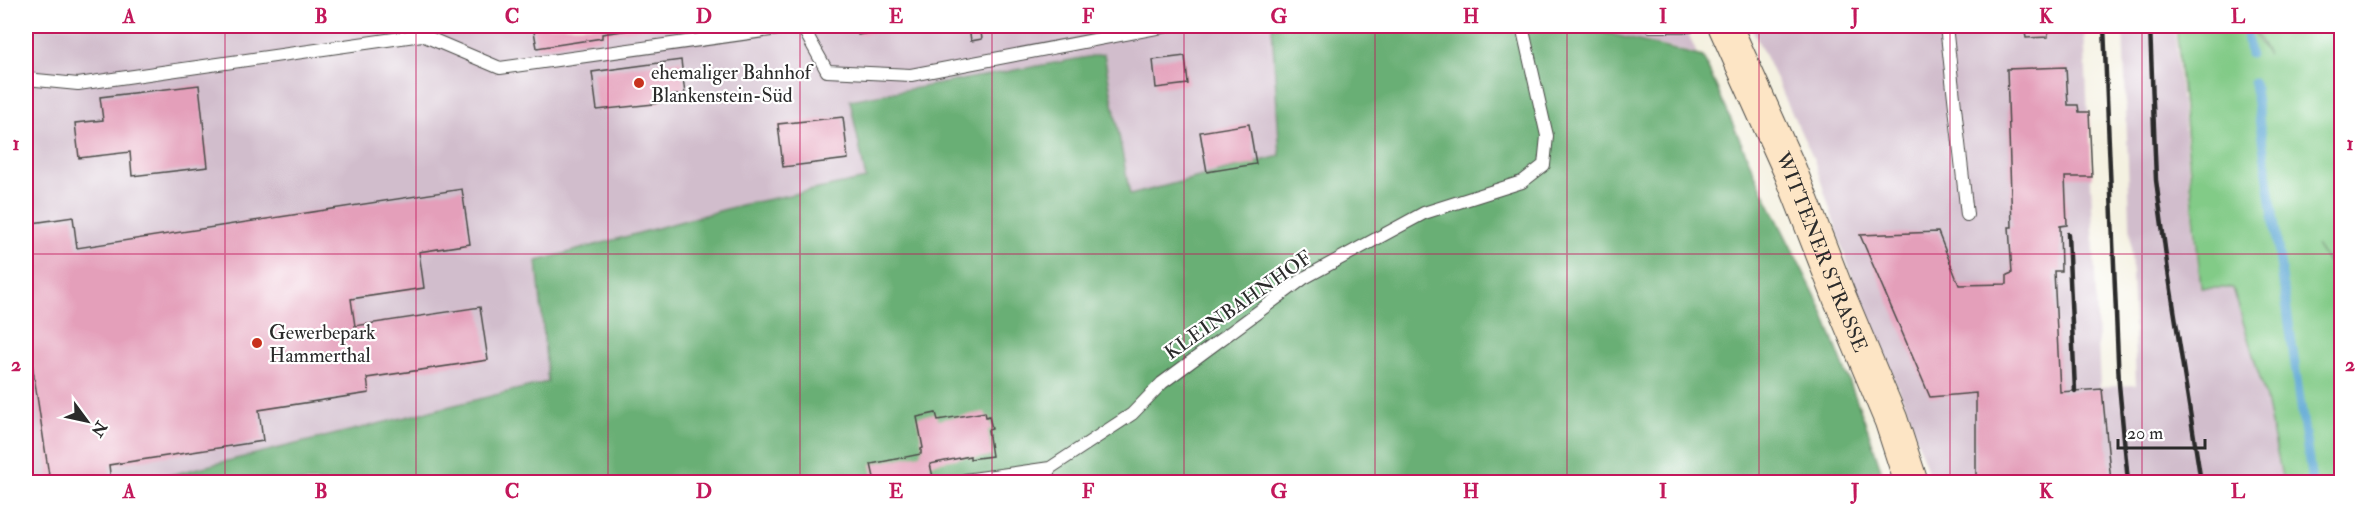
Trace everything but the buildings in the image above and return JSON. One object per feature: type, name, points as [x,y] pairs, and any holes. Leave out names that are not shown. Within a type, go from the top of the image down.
[{"type":"main road","name":"WITTENER STRASSE","points":[[1725,26],[1791,173],[1891,420],[1911,483]]},
{"type":"lane","points":[[26,79],[78,84],[422,34],[500,68],[801,26],[827,71],[911,75],[1167,26]]},
{"type":"lane","name":"KLEINBAHNHOF","points":[[965,480],[1050,468],[1132,414],[1162,383],[1304,278],[1424,213],[1522,182],[1544,165],[1547,136],[1522,26]]},
{"type":"lane","points":[[1651,26],[1690,26]]},
{"type":"lane","points":[[1946,26],[1967,214]]},
{"type":"lane","points":[[1043,483],[1050,468]]},
{"type":"shaded area","points":[[26,26],[1272,26],[1281,155],[1130,195],[1104,54],[851,100],[866,179],[741,205],[536,261],[548,382],[142,482],[26,482]]},
{"type":"shaded area","points":[[1582,26],[1685,26],[1697,54]]},
{"type":"shaded area","points":[[1751,26],[2084,26],[2100,387],[2136,385],[2123,26],[2174,26],[2200,288],[2233,288],[2265,396],[2282,482],[1931,482],[1908,412],[1854,284],[1814,160]]},
{"type":"green space","points":[[1272,26],[1579,26],[1703,57],[1759,183],[1820,305],[1868,430],[1885,482],[142,482],[548,382],[537,261],[741,205],[866,179],[850,100],[1104,54],[1130,195],[1280,156]]},
{"type":"green space","points":[[2176,26],[2252,26],[2268,55],[2253,26],[2341,26],[2341,281],[2316,245],[2341,283],[2341,482],[2283,482],[2265,395],[2233,288],[2201,288]]},
{"type":"waterway","points":[[2246,26],[2250,54]]},
{"type":"waterway","points":[[2254,83],[2312,482]]},
{"type":"railway","points":[[2104,26],[2119,384],[2128,482]]},
{"type":"railway","points":[[2150,26],[2156,180],[2201,482]]},
{"type":"railway","points":[[2068,234],[2075,391]]},
{"type":"place","name":"ehemaliger Bahnhof Blankenstein-Süd","points":[[639,83]]},
{"type":"place","name":"Gewerbepark Hammerthal","points":[[257,343]]}]
